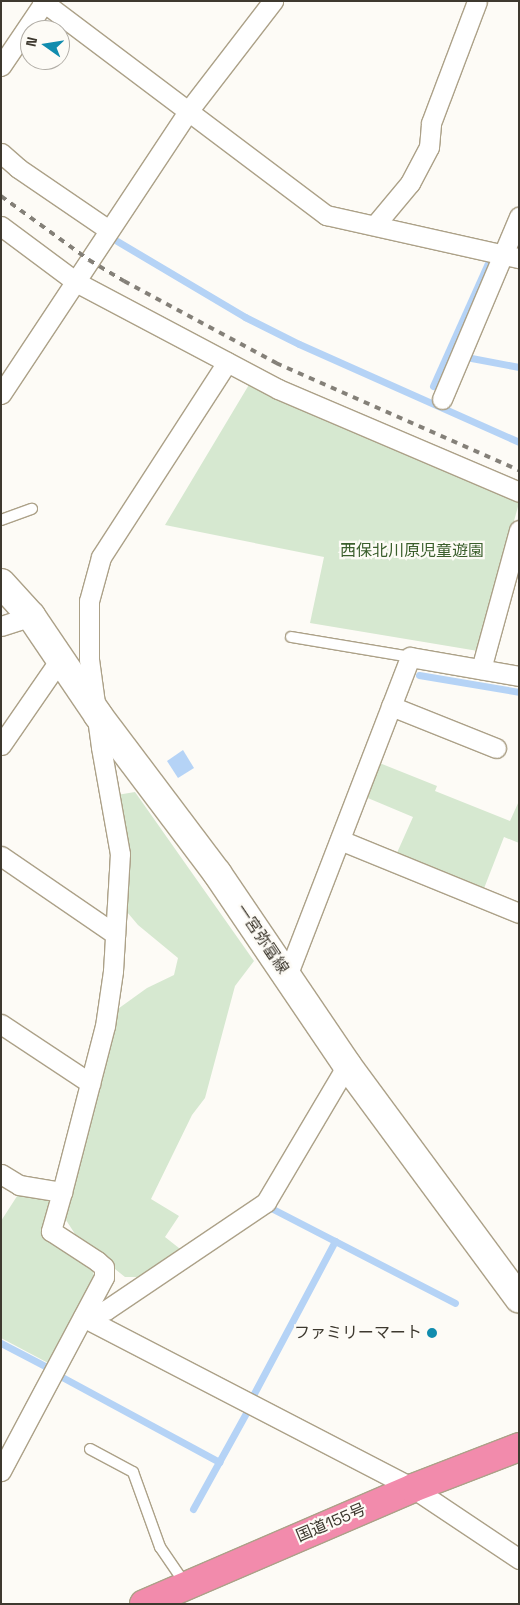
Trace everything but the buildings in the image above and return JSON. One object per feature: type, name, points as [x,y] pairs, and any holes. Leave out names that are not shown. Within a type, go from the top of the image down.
[{"type":"highway","name":"国道155号","points":[[144,1604],[413,1488],[519,1447]]},
{"type":"main road","name":"一宮弥富線","points":[[1,583],[31,616],[98,715],[217,873],[347,1065],[518,1292]]},
{"type":"street","points":[[1,394],[189,110],[273,1]]},
{"type":"street","points":[[375,225],[410,183],[429,147],[431,123],[477,1]]},
{"type":"street","points":[[1,66],[44,2],[326,215],[511,257]]},
{"type":"street","points":[[1,153],[18,168],[109,230]]},
{"type":"street","points":[[442,399],[511,257],[519,216]]},
{"type":"street","points":[[1,226],[76,282],[278,390],[519,492]]},
{"type":"street","points":[[1,1471],[104,1277],[104,1267],[50,1231],[105,1026],[113,971],[120,854],[101,747],[89,659],[89,601],[101,557],[227,362]]},
{"type":"street","points":[[481,669],[519,530]]},
{"type":"street","points":[[1,626],[31,616]]},
{"type":"street","points":[[287,976],[410,657],[519,676]]},
{"type":"street","points":[[1,745],[61,658]]},
{"type":"street","points":[[391,706],[496,748]]},
{"type":"street","points":[[340,840],[519,913]]},
{"type":"street","points":[[1,856],[115,934]]},
{"type":"street","points":[[1,1024],[90,1083]]},
{"type":"street","points":[[83,1317],[106,1310],[266,1202],[347,1065]]},
{"type":"street","points":[[1,1174],[19,1184],[62,1192]]},
{"type":"street","points":[[83,1317],[413,1488],[519,1560]]},
{"type":"lane","points":[[1,520],[32,509]]},
{"type":"lane","points":[[291,637],[410,657]]},
{"type":"lane","points":[[90,1449],[133,1472],[160,1547],[187,1585]]},
{"type":"green space","name":"西保北川原児童遊園","points":[[250,383],[519,503],[478,651],[310,623],[324,557],[165,525]]},
{"type":"green space","points":[[377,762],[437,786],[435,791],[510,821],[519,801],[519,843],[504,837],[483,891],[396,855],[413,817],[363,796]]},
{"type":"green space","points":[[135,792],[254,961],[235,986],[205,1098],[192,1115],[151,1199],[179,1216],[165,1237],[184,1252],[140,1277],[125,1277],[115,1269],[110,1260],[75,1234],[66,1220],[66,1199],[115,1011],[147,988],[174,975],[178,958],[138,925],[122,906],[117,795]]},
{"type":"green space","points":[[21,1190],[56,1195],[43,1235],[92,1268],[95,1279],[50,1364],[1,1338],[1,1221]]},
{"type":"water","points":[[183,750],[194,768],[178,778],[167,761]]},
{"type":"waterway","points":[[117,241],[245,317],[299,344],[519,442]]},
{"type":"waterway","points":[[433,386],[489,261]]},
{"type":"waterway","points":[[466,357],[519,367]]},
{"type":"waterway","points":[[419,675],[519,692]]},
{"type":"waterway","points":[[271,1208],[455,1303]]},
{"type":"waterway","points":[[251,1399],[335,1241]]},
{"type":"waterway","points":[[1,1343],[47,1367]]},
{"type":"waterway","points":[[62,1377],[219,1462]]},
{"type":"waterway","points":[[193,1509],[247,1411]]},
{"type":"railway","points":[[1,196],[89,260],[124,281],[276,363],[519,470]]},
{"type":"place","name":"ファミリーマート","points":[[432,1333]]}]
